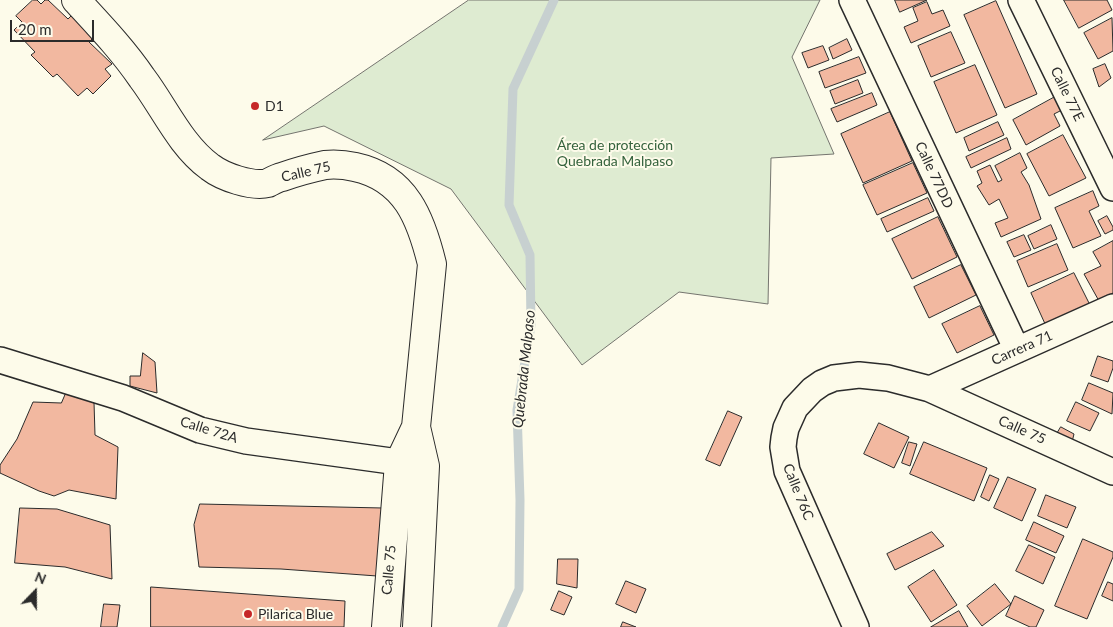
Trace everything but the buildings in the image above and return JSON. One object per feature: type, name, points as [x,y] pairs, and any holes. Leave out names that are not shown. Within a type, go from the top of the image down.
[{"type":"street","name":"Calle 75","points":[[76,0],[114,42],[142,77],[190,149],[211,168],[243,181],[267,183],[320,166],[346,165],[365,169],[386,178],[398,189],[418,219],[426,239],[432,264],[412,464],[386,627]]},
{"type":"street","name":"Calle 77DD","points":[[852,0],[1017,350]]},
{"type":"street","name":"Calle 77E","points":[[1021,0],[1113,188]]},
{"type":"street","name":"Carrera 71","points":[[930,389],[1113,307]]},
{"type":"street","name":"Calle 72A","points":[[0,360],[123,398],[200,430],[246,441],[412,464]]},
{"type":"street","name":"Calle 76C","points":[[856,627],[787,471],[783,447],[786,428],[790,417],[802,400],[812,390],[834,378],[847,375],[873,375],[930,389]]},
{"type":"street","name":"Calle 75","points":[[930,389],[1113,472]]},
{"type":"street","name":"Calle 75","points":[[412,464],[417,627]]},
{"type":"green space","name":"Área de protección Quebrada Malpaso","points":[[469,0],[820,0],[792,57],[834,154],[771,158],[768,304],[679,292],[582,365],[451,189],[324,126],[263,140]]},
{"type":"waterway","name":"Quebrada Malpaso","points":[[502,627],[519,589],[520,500],[517,410],[531,325],[530,255],[509,205],[513,89],[554,0]]},
{"type":"place","name":"D1","points":[[255,106]]},
{"type":"place","name":"Pilarica Blue","points":[[248,614]]}]
